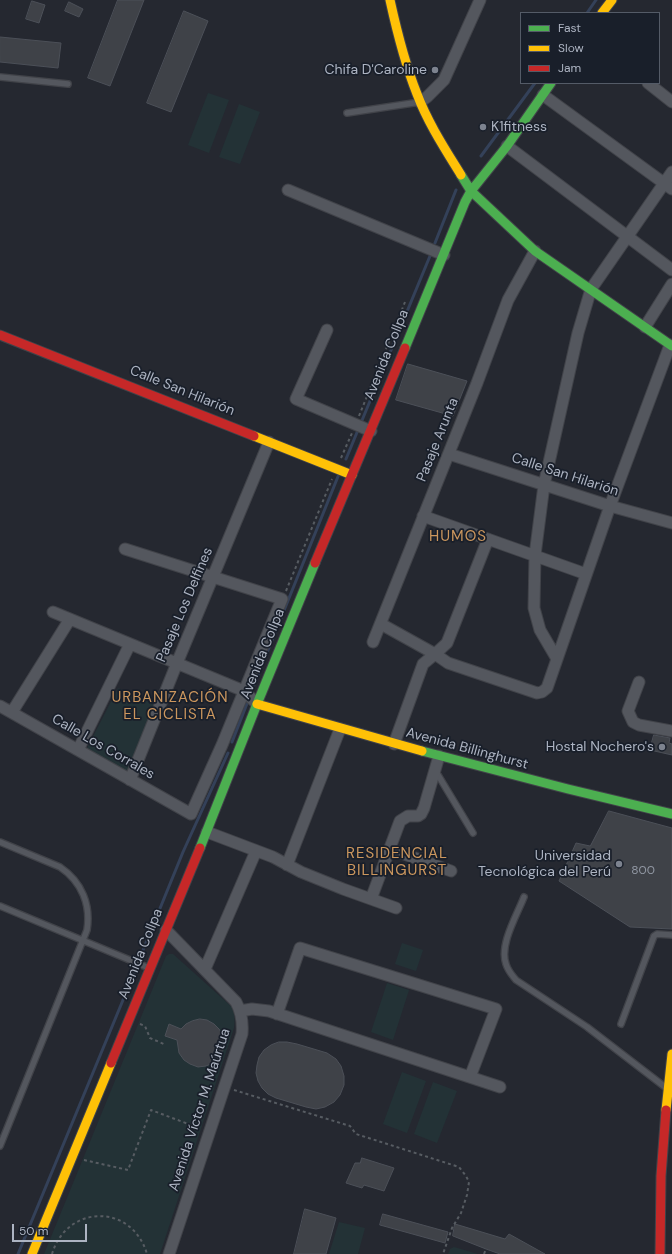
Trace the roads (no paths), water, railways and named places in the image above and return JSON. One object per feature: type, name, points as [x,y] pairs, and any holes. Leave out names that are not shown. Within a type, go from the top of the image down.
[{"type":"main road","points":[[390,0],[402,52],[424,100]]},
{"type":"main road","points":[[398,0],[424,100],[435,133],[474,188],[499,216],[535,251],[671,345]]},
{"type":"main road","points":[[603,12],[612,0]]},
{"type":"main road","name":"Avenida Collpa","points":[[32,1254],[207,832],[257,704],[465,202],[507,146],[550,84]]},
{"type":"main road","name":"Calle San Hilarión","points":[[0,335],[352,475]]},
{"type":"main road","name":"Avenida Billinghurst","points":[[257,704],[340,729],[439,756],[560,788],[672,814]]},
{"type":"main road","points":[[660,1254],[661,1176],[672,1054]]},
{"type":"main road","points":[[661,1176],[672,1177]]},
{"type":"street","points":[[424,100],[444,80],[480,0]]},
{"type":"street","points":[[649,84],[672,102]]},
{"type":"street","points":[[543,95],[668,186]]},
{"type":"street","points":[[507,146],[672,270]]},
{"type":"street","points":[[557,659],[540,630],[534,608],[535,555],[544,484],[578,333],[591,289],[628,237],[668,186],[672,172]]},
{"type":"street","points":[[288,190],[444,255]]},
{"type":"street","name":"Pasaje Arunta","points":[[373,642],[477,384],[508,300],[535,251]]},
{"type":"street","points":[[645,327],[672,284]]},
{"type":"street","points":[[327,330],[296,399],[371,431]]},
{"type":"street","points":[[381,624],[435,654],[448,663],[537,693],[542,692],[547,688],[610,506],[671,345]]},
{"type":"street","name":"Pasaje Los Delfines","points":[[130,780],[269,442]]},
{"type":"street","name":"Calle San Hilarión","points":[[449,454],[610,506],[672,523]]},
{"type":"street","points":[[423,516],[586,574]]},
{"type":"street","points":[[394,744],[423,664],[447,643],[488,539]]},
{"type":"street","points":[[125,549],[282,598],[222,745],[239,752]]},
{"type":"street","points":[[54,612],[244,691],[257,704]]},
{"type":"street","points":[[12,712],[70,619]]},
{"type":"street","points":[[78,750],[130,644]]},
{"type":"street","points":[[639,682],[628,711],[633,722],[639,725],[672,731]]},
{"type":"street","name":"Calle Los Corrales","points":[[0,706],[191,814],[222,745]]},
{"type":"street","points":[[287,865],[340,729]]},
{"type":"street","points":[[371,899],[400,821],[408,816],[418,816],[424,808],[439,756]]},
{"type":"street","points":[[207,832],[256,850],[315,877],[396,908]]},
{"type":"street","points":[[390,849],[451,871]]},
{"type":"street","points":[[205,969],[256,850]]},
{"type":"street","name":"Avenida Víctor M. Maúrtua","points":[[166,930],[236,1002],[240,1010],[243,1023],[242,1034],[169,1254]]},
{"type":"street","points":[[277,1014],[300,948],[496,1009],[470,1078]]},
{"type":"street","points":[[240,1010],[252,1009],[269,1011],[500,1087]]},
{"type":"lane","points":[[0,77],[68,84]]},
{"type":"lane","points":[[347,113],[424,100]]},
{"type":"lane","points":[[435,770],[473,833]]},
{"type":"lane","points":[[0,842],[60,867],[68,872],[77,882],[84,894],[88,908],[89,920],[83,940],[2,1135],[0,1146]]},
{"type":"lane","points":[[524,896],[507,938],[505,947],[504,958],[509,971],[516,980],[587,1027],[668,1089]]},
{"type":"lane","points":[[0,906],[150,968]]},
{"type":"lane","points":[[622,1024],[654,936],[656,934],[672,935]]},
{"type":"waterway","points":[[588,12],[596,0]]},
{"type":"waterway","points":[[481,156],[534,84]]},
{"type":"waterway","points":[[435,243],[456,190]]},
{"type":"waterway","points":[[346,459],[430,256]]},
{"type":"waterway","points":[[254,685],[339,474]]},
{"type":"waterway","points":[[232,742],[248,701]]},
{"type":"waterway","points":[[141,955],[183,852],[228,753]]},
{"type":"waterway","points":[[18,1254],[135,971]]},
{"type":"place","name":"Chifa D'Caroline","points":[[435,70]]},
{"type":"place","name":"K1fitness","points":[[483,127]]},
{"type":"place","name":"Hostal Nochero's","points":[[662,747]]},
{"type":"place","name":"Universidad Tecnológica del Perú","points":[[619,864]]},
{"type":"district","name":"HUMOS","points":[[458,537]]},
{"type":"district","name":"URBANIZACIÓN EL CICLISTA","points":[[170,706]]},
{"type":"district","name":"RESIDENCIAL BILLINGURST","points":[[397,862]]}]
